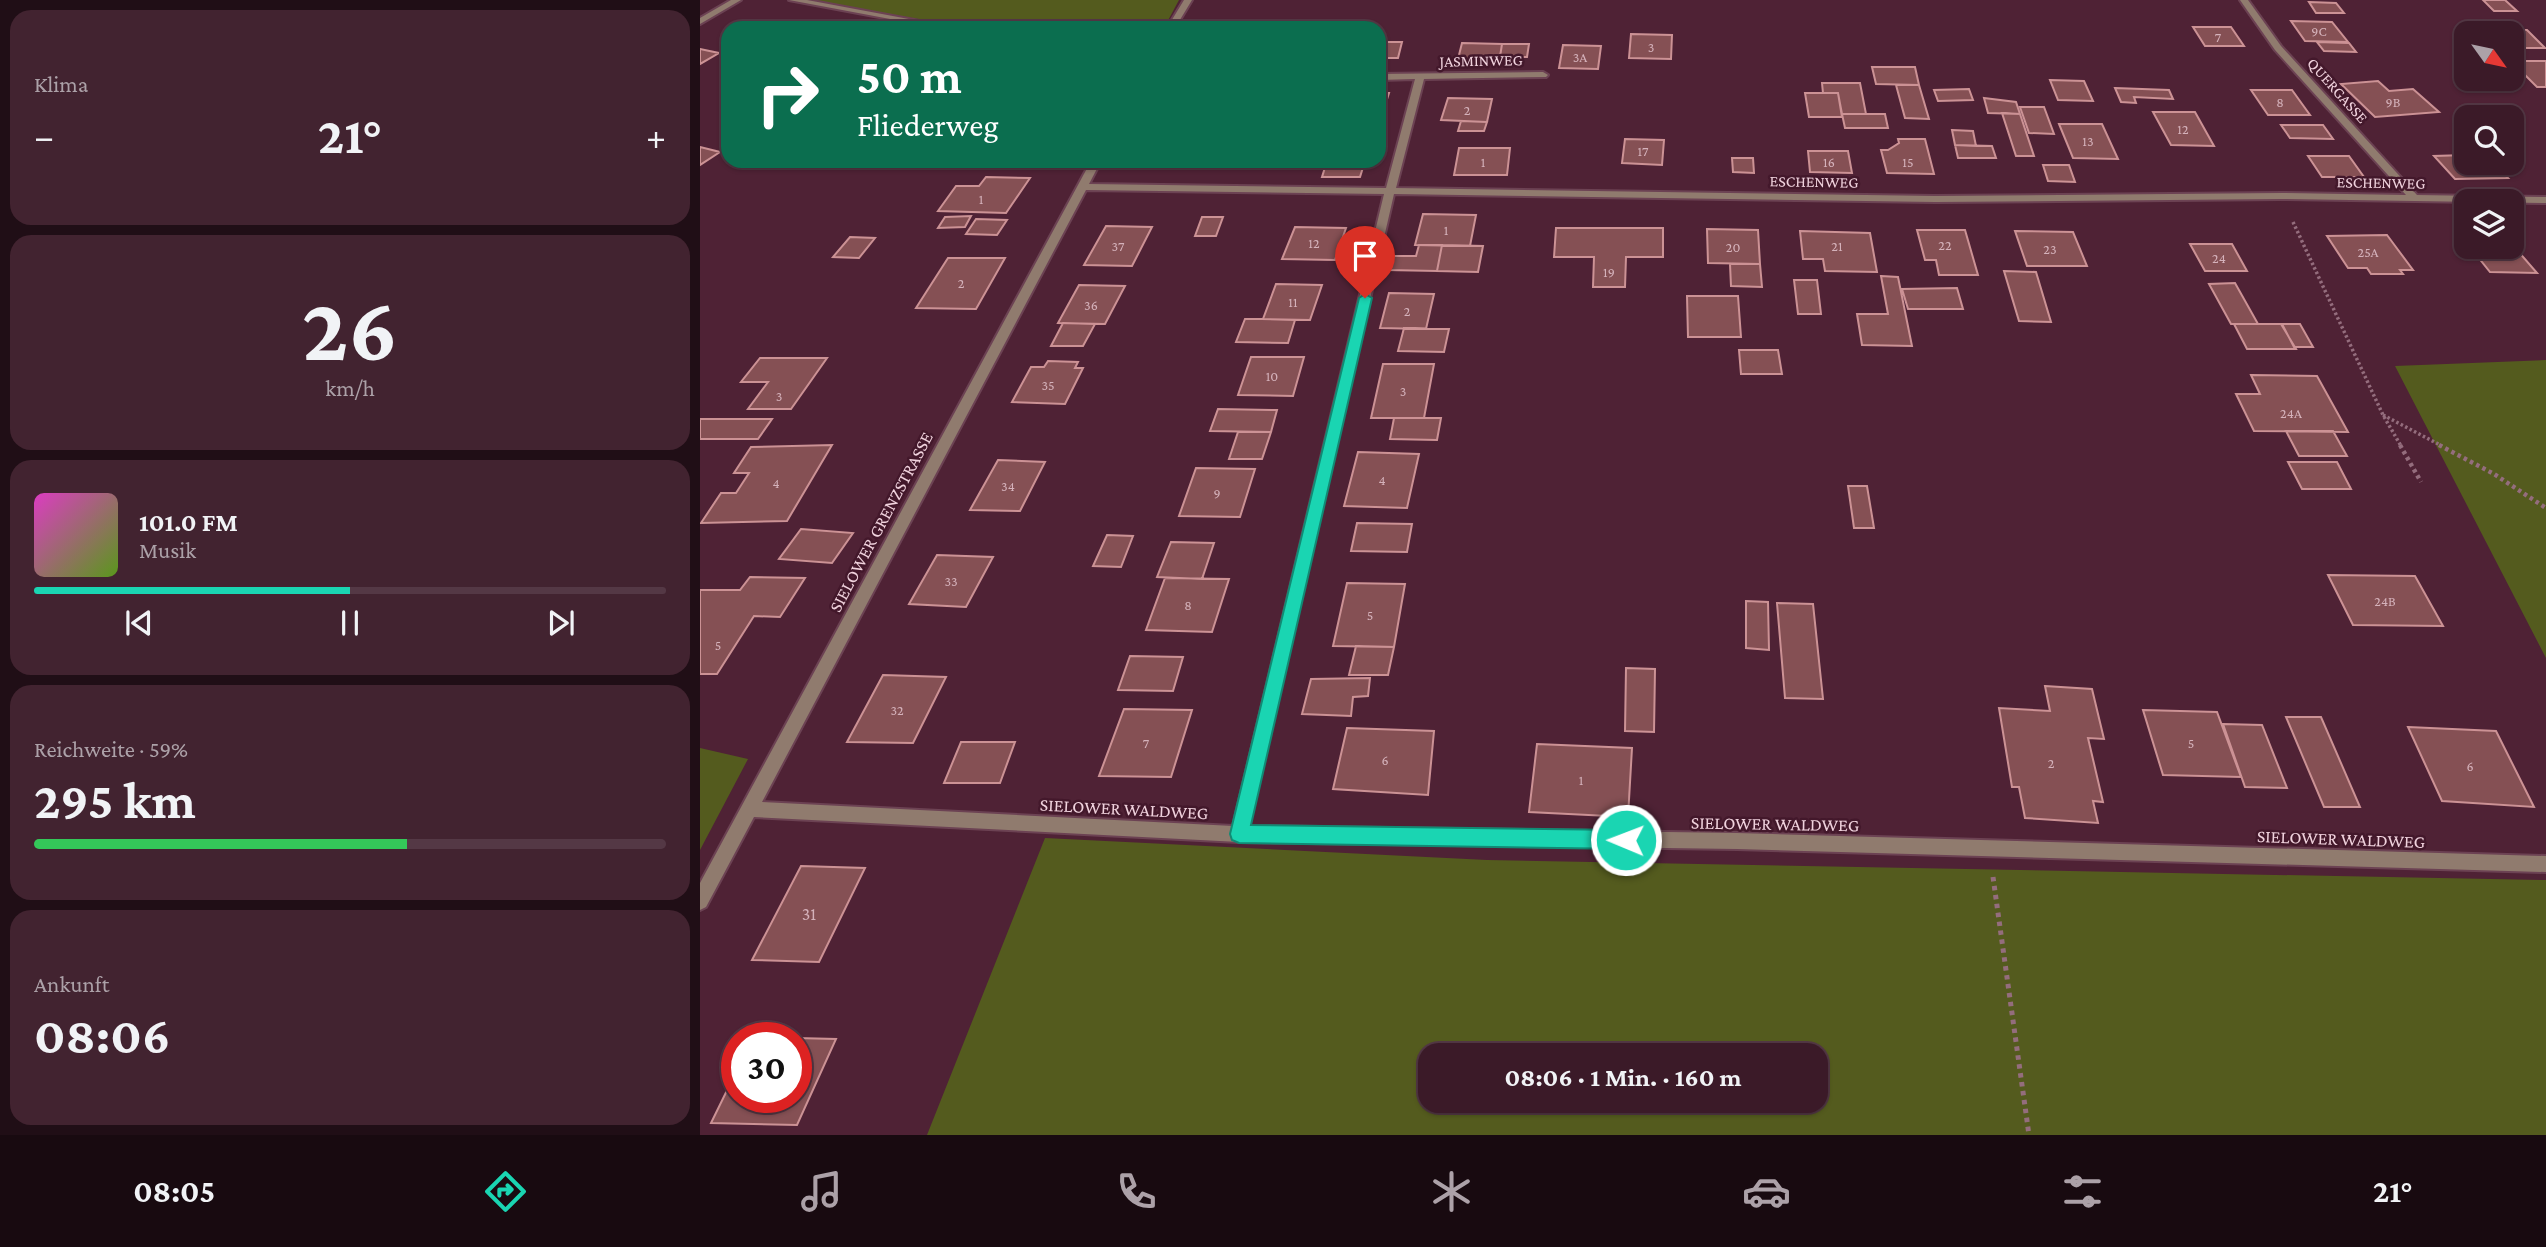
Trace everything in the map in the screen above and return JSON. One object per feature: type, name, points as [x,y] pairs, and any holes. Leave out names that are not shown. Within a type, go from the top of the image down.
[{"type":"street","points":[[700,21],[737,0]]},
{"type":"street","points":[[793,0],[913,21]]},
{"type":"street","points":[[1175,21],[1188,0]]},
{"type":"street","name":"QUERGASSE","points":[[2244,0],[2278,48],[2414,198]]},
{"type":"street","name":"JASMINWEG","points":[[1386,77],[1543,75]]},
{"type":"street","name":"JASMINWEG","points":[[1239,834],[1390,191],[1420,76]]},
{"type":"street","name":"SIELOWER GRENZSTRASSE","points":[[700,901],[1092,168]]},
{"type":"street","name":"ESCHENWEG","points":[[1081,187],[1935,199],[2281,196],[2546,200]]},
{"type":"street","name":"SIELOWER WALDWEG","points":[[751,809],[1239,834],[1737,841],[2546,864]]},
{"type":"path","points":[[2281,196],[2383,415],[2421,482]]},
{"type":"path","points":[[2383,415],[2494,474],[2546,508]]},
{"type":"path","points":[[1989,849],[2029,1135]]},
{"type":"green space","points":[[806,0],[1179,0],[1168,21],[930,21]]},
{"type":"green space","points":[[2546,360],[2546,658],[2395,366]]},
{"type":"green space","points":[[700,748],[748,759],[700,850]]},
{"type":"green space","points":[[1045,838],[1487,860],[2546,880],[2546,1135],[927,1135]]},
{"type":"building","points":[[2483,0],[2505,0],[2517,11],[2494,11]]},
{"type":"building","points":[[2309,2],[2336,3],[2344,13],[2316,13]]},
{"type":"building","points":[[2291,21],[2332,22],[2348,42],[2305,41]]},
{"type":"building","points":[[2193,27],[2231,27],[2244,46],[2205,46]]},
{"type":"building","points":[[2524,30],[2527,30],[2545,48],[2524,48]]},
{"type":"building","points":[[1631,34],[1672,35],[1671,59],[1629,58]]},
{"type":"building","points":[[1387,42],[1402,42],[1398,58],[1386,58]]},
{"type":"building","points":[[2317,42],[2349,43],[2356,52],[2324,51]]},
{"type":"building","points":[[1462,43],[1502,44],[1499,63],[1457,63]]},
{"type":"building","points":[[1502,44],[1529,44],[1527,57],[1500,57]]},
{"type":"building","points":[[1563,45],[1601,46],[1598,69],[1559,68]]},
{"type":"building","points":[[700,49],[719,53],[700,64]]},
{"type":"building","points":[[2524,61],[2546,61],[2546,87],[2537,87],[2524,74]]},
{"type":"building","points":[[1872,67],[1915,67],[1919,85],[1876,84]]},
{"type":"building","points":[[2050,80],[2084,81],[2093,101],[2058,100]]},
{"type":"building","points":[[2378,81],[2389,91],[2413,89],[2439,112],[2375,117],[2341,84]]},
{"type":"building","points":[[1822,83],[1860,83],[1866,114],[1842,114],[1838,93],[1823,93]]},
{"type":"building","points":[[1896,85],[1919,85],[1929,119],[1905,118]]},
{"type":"building","points":[[2115,88],[2169,90],[2173,99],[2134,97],[2136,103],[2121,102]]},
{"type":"building","points":[[1969,89],[1973,100],[1938,101],[1934,90]]},
{"type":"building","points":[[2251,90],[2292,90],[2310,115],[2268,115]]},
{"type":"building","points":[[1805,93],[1838,93],[1842,117],[1809,117]]},
{"type":"building","points":[[1448,98],[1492,99],[1487,122],[1441,120]]},
{"type":"building","points":[[1984,98],[2016,102],[2020,114],[1988,113]]},
{"type":"building","points":[[2020,107],[2044,107],[2054,134],[2029,133]]},
{"type":"building","points":[[2153,112],[2195,112],[2214,146],[2171,145]]},
{"type":"building","points":[[2002,113],[2020,114],[2034,156],[2016,156]]},
{"type":"building","points":[[1842,114],[1885,114],[1888,128],[1845,128]]},
{"type":"building","points":[[1461,121],[1487,122],[1484,131],[1458,131]]},
{"type":"building","points":[[2059,124],[2102,124],[2118,159],[2073,158]]},
{"type":"building","points":[[2281,125],[2323,125],[2333,139],[2290,138]]},
{"type":"building","points":[[1952,130],[1973,131],[1976,146],[1955,145]]},
{"type":"building","points":[[1625,139],[1664,140],[1662,165],[1622,163]]},
{"type":"building","points":[[1898,139],[1925,139],[1934,174],[1887,173],[1881,150],[1888,150],[1899,143]]},
{"type":"building","points":[[1955,145],[1992,146],[1996,158],[1958,158]]},
{"type":"building","points":[[700,147],[720,152],[700,165]]},
{"type":"building","points":[[1459,148],[1510,148],[1507,175],[1454,175]]},
{"type":"building","points":[[1808,151],[1848,151],[1852,173],[1810,172]]},
{"type":"building","points":[[2454,155],[2454,175],[2505,175],[2508,178],[2455,179],[2434,156]]},
{"type":"building","points":[[2308,156],[2349,156],[2364,177],[2322,177]]},
{"type":"building","points":[[1732,158],[1753,158],[1754,173],[1733,172]]},
{"type":"building","points":[[2043,165],[2069,165],[2075,182],[2048,181]]},
{"type":"building","points":[[1325,168],[1363,168],[1360,177],[1322,177]]},
{"type":"building","points":[[986,177],[1030,178],[1006,213],[938,211],[956,186],[979,186]]},
{"type":"building","points":[[1423,214],[1476,215],[1470,246],[1415,245]]},
{"type":"building","points":[[971,216],[965,227],[938,228],[945,217]]},
{"type":"building","points":[[1202,217],[1223,217],[1216,236],[1195,236]]},
{"type":"building","points":[[976,219],[1007,220],[997,235],[966,234]]},
{"type":"building","points":[[1106,226],[1152,227],[1132,266],[1084,265]]},
{"type":"building","points":[[1295,227],[1346,228],[1335,260],[1282,259]]},
{"type":"building","points":[[1556,228],[1663,228],[1663,257],[1626,257],[1625,287],[1593,287],[1594,257],[1554,257]]},
{"type":"building","points":[[1707,229],[1758,230],[1760,264],[1708,263]]},
{"type":"building","points":[[1917,230],[1965,230],[1978,275],[1939,275],[1936,260],[1925,260]]},
{"type":"building","points":[[1800,231],[1870,233],[1877,272],[1825,271],[1823,259],[1803,259]]},
{"type":"building","points":[[2015,231],[2073,232],[2087,266],[2027,266]]},
{"type":"building","points":[[2387,235],[2413,270],[2400,270],[2403,274],[2371,274],[2367,268],[2348,268],[2327,236]]},
{"type":"building","points":[[850,237],[875,238],[859,258],[833,257]]},
{"type":"building","points":[[2190,244],[2232,244],[2247,271],[2205,271]]},
{"type":"building","points":[[1419,245],[1442,245],[1437,271],[1387,270],[1392,256],[1416,256]]},
{"type":"building","points":[[1442,245],[1483,246],[1478,272],[1437,271]]},
{"type":"building","points":[[948,258],[1005,258],[976,309],[916,308]]},
{"type":"building","points":[[2524,258],[2537,273],[2490,272],[2480,259]]},
{"type":"building","points":[[1730,264],[1760,264],[1762,287],[1731,286]]},
{"type":"building","points":[[2004,271],[2036,272],[2051,322],[2019,321]]},
{"type":"building","points":[[1881,276],[1898,277],[1912,346],[1862,345],[1857,314],[1888,314]]},
{"type":"building","points":[[1794,280],[1817,280],[1821,314],[1798,314]]},
{"type":"building","points":[[2235,283],[2258,324],[2231,324],[2209,284]]},
{"type":"building","points":[[1276,284],[1322,285],[1310,320],[1263,319]]},
{"type":"building","points":[[1079,285],[1125,286],[1105,324],[1058,323]]},
{"type":"building","points":[[1957,288],[1963,309],[1908,309],[1902,289]]},
{"type":"building","points":[[1389,293],[1434,294],[1426,329],[1380,328]]},
{"type":"building","points":[[1687,296],[1738,296],[1741,337],[1688,337]]},
{"type":"building","points":[[1245,319],[1295,320],[1288,343],[1236,342]]},
{"type":"building","points":[[1063,323],[1095,324],[1083,346],[1051,346]]},
{"type":"building","points":[[2234,324],[2281,324],[2296,349],[2247,349]]},
{"type":"building","points":[[2282,324],[2300,324],[2313,347],[2294,347]]},
{"type":"building","points":[[1404,328],[1449,329],[1444,352],[1398,351]]},
{"type":"building","points":[[1739,350],[1778,350],[1782,374],[1741,374]]},
{"type":"building","points":[[1251,357],[1304,357],[1293,396],[1238,395]]},
{"type":"building","points":[[760,358],[827,358],[791,409],[748,409],[768,382],[741,382]]},
{"type":"building","points":[[1048,361],[1078,362],[1075,368],[1083,368],[1065,404],[1012,402],[1031,367],[1044,367]]},
{"type":"building","points":[[1383,364],[1434,364],[1424,418],[1371,418]]},
{"type":"building","points":[[2251,375],[2317,376],[2348,432],[2254,431],[2236,394],[2260,394]]},
{"type":"building","points":[[1218,409],[1277,410],[1271,432],[1210,431]]},
{"type":"building","points":[[1394,418],[1441,418],[1437,440],[1390,439]]},
{"type":"building","points":[[700,419],[772,419],[758,439],[700,439]]},
{"type":"building","points":[[2286,431],[2333,431],[2347,456],[2299,456]]},
{"type":"building","points":[[1238,432],[1271,432],[1262,459],[1229,459]]},
{"type":"building","points":[[832,445],[787,521],[701,523],[721,493],[736,493],[749,473],[734,473],[751,447]]},
{"type":"building","points":[[1358,452],[1419,454],[1407,508],[1344,506]]},
{"type":"building","points":[[998,460],[1045,462],[1020,511],[970,510]]},
{"type":"building","points":[[2288,462],[2337,462],[2351,489],[2302,489]]},
{"type":"building","points":[[1196,468],[1255,469],[1240,517],[1179,516]]},
{"type":"building","points":[[1848,486],[1867,486],[1874,528],[1854,528]]},
{"type":"building","points":[[1357,523],[1412,524],[1407,552],[1351,551]]},
{"type":"building","points":[[801,529],[853,533],[832,563],[779,559]]},
{"type":"building","points":[[1107,535],[1133,536],[1121,567],[1093,566]]},
{"type":"building","points":[[1171,542],[1214,543],[1202,579],[1157,577]]},
{"type":"building","points":[[937,555],[993,557],[966,607],[909,604]]},
{"type":"building","points":[[2328,575],[2415,576],[2443,626],[2353,625]]},
{"type":"building","points":[[750,577],[805,578],[780,617],[754,616],[717,674],[700,674],[700,590],[740,590]]},
{"type":"building","points":[[1165,578],[1229,579],[1212,632],[1146,630]]},
{"type":"building","points":[[1347,583],[1405,584],[1394,647],[1333,646]]},
{"type":"building","points":[[1746,601],[1768,602],[1769,650],[1746,648]]},
{"type":"building","points":[[1777,603],[1813,604],[1823,699],[1785,698]]},
{"type":"building","points":[[1356,646],[1394,647],[1388,675],[1349,675]]},
{"type":"building","points":[[1130,656],[1183,657],[1173,691],[1118,690]]},
{"type":"building","points":[[1626,668],[1655,669],[1654,732],[1625,731]]},
{"type":"building","points":[[883,675],[946,677],[913,743],[847,742]]},
{"type":"building","points":[[1370,678],[1368,696],[1353,697],[1351,716],[1302,714],[1311,679]]},
{"type":"building","points":[[2045,686],[2092,689],[2104,739],[2088,738],[2103,802],[2093,801],[2098,823],[2025,818],[2019,787],[2012,787],[1999,708],[2050,711]]},
{"type":"building","points":[[1124,709],[1192,710],[1171,777],[1099,776]]},
{"type":"building","points":[[2143,710],[2217,712],[2241,777],[2163,775]]},
{"type":"building","points":[[2286,717],[2321,717],[2360,807],[2324,807]]},
{"type":"building","points":[[2223,724],[2262,725],[2287,788],[2245,787]]},
{"type":"building","points":[[2408,727],[2496,731],[2534,807],[2442,801]]},
{"type":"building","points":[[1347,728],[1434,731],[1428,795],[1333,789]]},
{"type":"building","points":[[961,742],[1015,742],[1000,783],[944,783]]},
{"type":"building","points":[[1537,744],[1632,748],[1628,817],[1529,812]]},
{"type":"building","points":[[801,866],[865,868],[819,962],[752,960]]},
{"type":"building","points":[[812,1038],[836,1039],[812,1092]]},
{"type":"building","points":[[721,1103],[721,1113],[802,1113],[797,1125],[711,1123]]},
{"type":"route","points":[[1365,298],[1239,834],[1626,840]]}]
